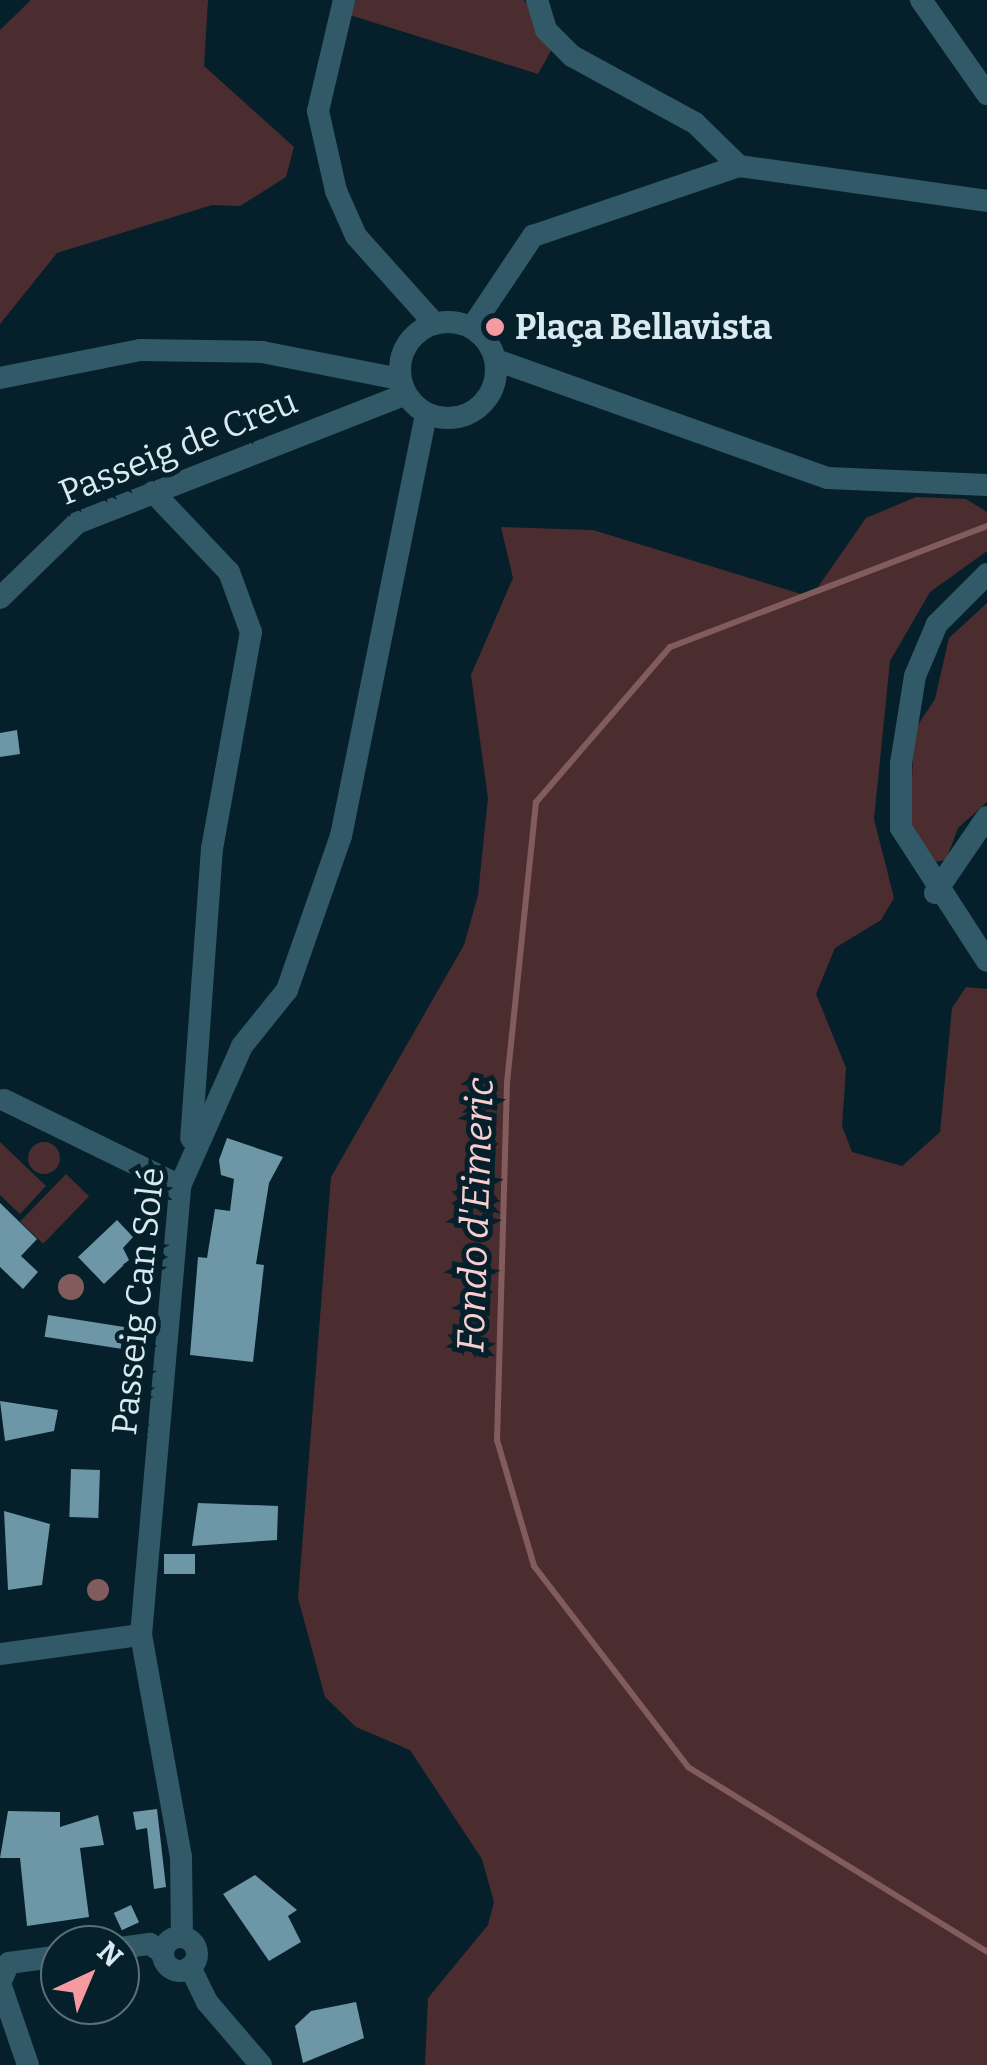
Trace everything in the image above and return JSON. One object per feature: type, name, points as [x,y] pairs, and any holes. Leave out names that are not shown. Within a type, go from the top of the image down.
[{"type":"street","points":[[344,0],[318,111],[336,191],[356,236],[434,323]]},
{"type":"street","points":[[537,0],[546,30],[572,56],[695,123],[739,166]]},
{"type":"street","points":[[920,0],[987,94]]},
{"type":"street","points":[[472,327],[533,236],[739,166],[987,201]]},
{"type":"street","points":[[403,386],[413,335],[434,323],[472,327],[496,360],[828,478],[987,485]]},
{"type":"street","points":[[0,378],[72,358],[158,350],[262,352],[403,386],[426,413],[478,408],[496,360]]},
{"type":"street","name":"Passeig de Creu","points":[[0,598],[58,534],[403,386]]},
{"type":"street","name":"Passeig Can Solé","points":[[190,1967],[195,1947],[182,1938],[181,1857],[141,1635],[180,1186],[190,1150],[242,1046],[287,990],[341,836],[426,413]]},
{"type":"street","points":[[153,492],[229,572],[252,632],[212,848],[190,1150]]},
{"type":"street","points":[[987,574],[937,624],[908,711],[901,828],[935,893],[987,960]]},
{"type":"street","points":[[935,893],[987,817]]},
{"type":"street","points":[[1,1099],[180,1186]]},
{"type":"street","points":[[0,1654],[141,1635]]},
{"type":"street","points":[[164,1953],[182,1938]]},
{"type":"street","points":[[140,1945],[150,1944],[164,1953],[171,1968],[190,1967],[207,2002],[262,2065]]},
{"type":"street","points":[[28,2065],[4,1973],[40,1962]]},
{"type":"shaded area","points":[[31,0],[208,0],[204,66],[294,147],[286,177],[240,206],[212,205],[57,253],[0,324],[0,30]]},
{"type":"shaded area","points":[[355,0],[524,0],[552,49],[538,74],[350,15]]},
{"type":"shaded area","points":[[916,497],[966,499],[987,512],[987,551],[930,592],[890,661],[874,819],[894,898],[881,920],[835,948],[816,994],[846,1068],[842,1126],[852,1152],[902,1166],[940,1132],[952,1008],[966,987],[987,989],[987,2065],[425,2065],[428,1998],[488,1925],[494,1902],[482,1859],[410,1750],[356,1727],[325,1697],[298,1598],[331,1177],[464,945],[478,895],[488,798],[471,675],[513,578],[501,527],[593,530],[811,597],[866,518]]},
{"type":"shaded area","points":[[987,603],[987,802],[958,828],[946,860],[928,863],[910,827],[914,731],[935,699],[949,638]]},
{"type":"shaded area","points":[[0,1142],[46,1186],[20,1214],[0,1195]]},
{"type":"shaded area","points":[[44,1142],[56,1146],[60,1158],[56,1170],[44,1174],[32,1170],[28,1158],[32,1146]]},
{"type":"shaded area","points":[[66,1174],[89,1196],[43,1244],[20,1221]]},
{"type":"shaded area","points":[[71,1274],[80,1278],[84,1287],[80,1296],[71,1300],[62,1296],[58,1287],[62,1278]]},
{"type":"shaded area","points":[[98,1579],[106,1582],[106,1598],[98,1601],[90,1598],[87,1590],[90,1582]]},
{"type":"building","points":[[17,730],[20,754],[0,757],[0,733]]},
{"type":"building","points":[[227,1138],[283,1157],[269,1183],[256,1264],[264,1265],[253,1362],[190,1355],[198,1257],[207,1258],[215,1209],[230,1211],[234,1179],[221,1175],[219,1160]]},
{"type":"building","points":[[0,1203],[37,1239],[21,1256],[38,1272],[23,1289],[0,1267]]},
{"type":"building","points":[[117,1220],[133,1237],[123,1248],[129,1260],[104,1284],[78,1257]]},
{"type":"building","points":[[48,1315],[124,1327],[121,1349],[45,1337]]},
{"type":"building","points":[[0,1401],[58,1410],[54,1431],[5,1441]]},
{"type":"building","points":[[71,1469],[100,1470],[98,1518],[69,1517]]},
{"type":"building","points":[[198,1503],[278,1506],[277,1540],[192,1546]]},
{"type":"building","points":[[4,1511],[50,1524],[42,1585],[8,1590]]},
{"type":"building","points":[[164,1554],[195,1554],[195,1574],[164,1574]]},
{"type":"building","points":[[157,1809],[166,1887],[154,1889],[147,1828],[136,1830],[133,1812]]},
{"type":"building","points":[[8,1811],[60,1812],[60,1827],[98,1815],[104,1845],[80,1848],[89,1917],[27,1926],[20,1858],[0,1858]]},
{"type":"building","points":[[255,1875],[297,1910],[288,1916],[301,1942],[269,1961],[223,1894]]},
{"type":"building","points":[[131,1905],[139,1922],[119,1925],[114,1913]]},
{"type":"building","points":[[356,2002],[364,2038],[303,2063],[295,2026],[311,2011]]},
{"type":"waterway","name":"Fondo d'Eimeric","points":[[987,526],[670,647],[536,802],[507,1083],[497,1440],[534,1566],[688,1767],[987,1952]]},
{"type":"place","name":"Plaça Bellavista","points":[[495,327]]}]
